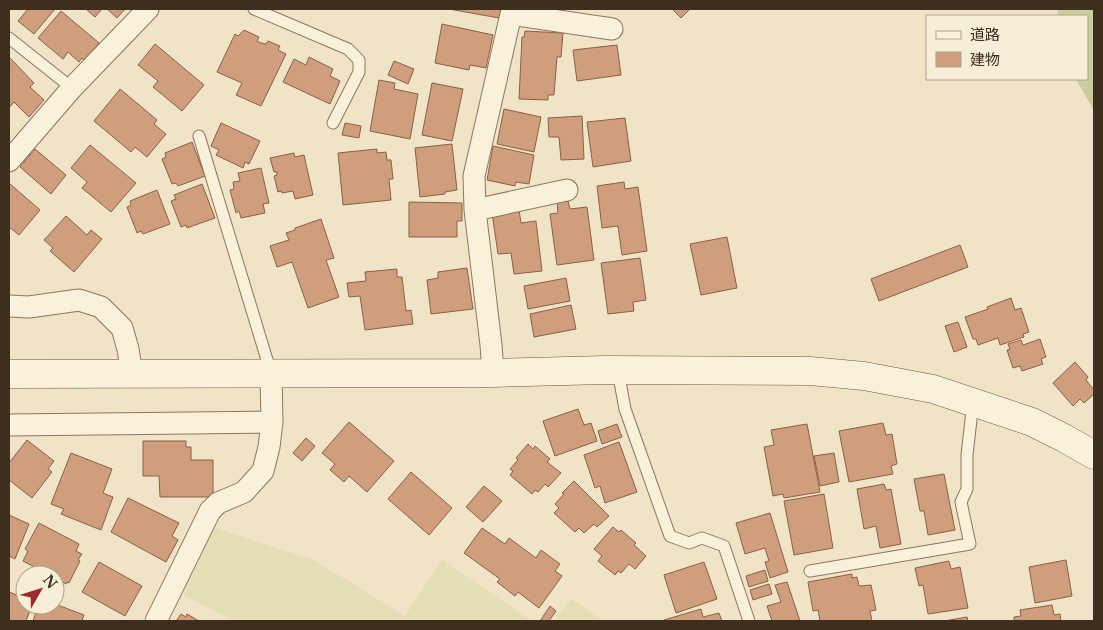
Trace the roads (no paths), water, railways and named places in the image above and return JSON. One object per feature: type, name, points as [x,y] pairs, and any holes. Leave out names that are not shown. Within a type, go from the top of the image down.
[{"type":"street","points":[[9,161],[72,88],[148,9]]},
{"type":"street","points":[[493,373],[475,210],[474,176],[511,14],[612,29]]},
{"type":"street","points":[[475,210],[567,190]]},
{"type":"street","points":[[9,306],[29,307],[79,300],[101,307],[122,328],[132,374]]},
{"type":"street","points":[[9,374],[493,373],[762,370],[828,373],[864,376],[933,389],[1032,422],[1094,455]]},
{"type":"street","points":[[156,621],[210,511],[218,503],[244,492],[263,471],[269,447],[272,422],[272,373]]},
{"type":"street","points":[[9,425],[272,422]]},
{"type":"lane","points":[[254,9],[348,49],[359,60],[359,72],[333,123]]},
{"type":"lane","points":[[9,38],[72,88]]},
{"type":"lane","points":[[199,136],[272,373]]},
{"type":"lane","points":[[618,371],[625,410],[670,536],[689,543],[702,538],[724,546],[748,621]]},
{"type":"lane","points":[[810,572],[970,544],[961,502],[967,489],[967,455],[973,402]]}]
